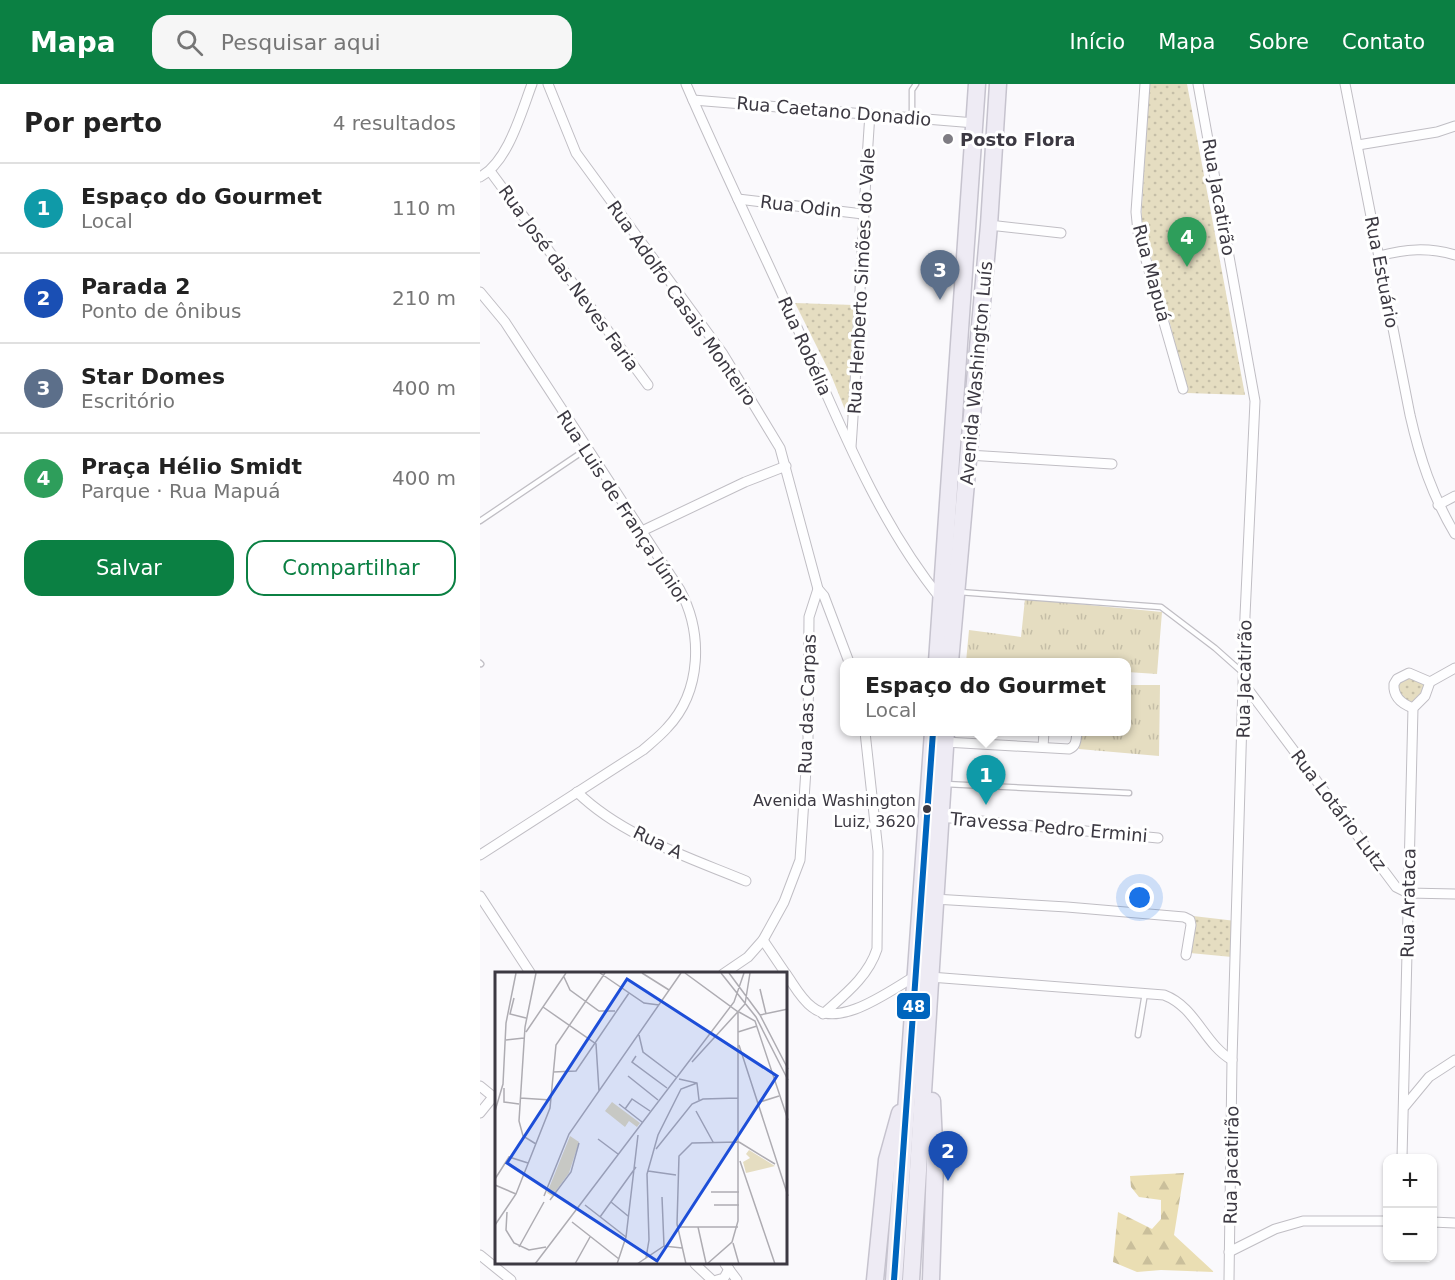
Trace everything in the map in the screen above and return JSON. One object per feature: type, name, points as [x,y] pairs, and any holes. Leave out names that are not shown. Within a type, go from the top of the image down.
[{"type":"highway","name":"Avenida Washington Luís","points":[[950,658],[948,596],[977,84]]},
{"type":"highway","name":"Avenida Washington Luís","points":[[938,658],[968,455],[989,225],[998,84]]},
{"type":"highway","points":[[875,1280],[887,1160],[907,1093],[934,899],[943,784],[942,736]]},
{"type":"highway","points":[[931,1280],[935,1164],[924,976],[942,736]]},
{"type":"highway","points":[[894,1280],[927,1041]]},
{"type":"highway","points":[[907,1093],[911,1280]]},
{"type":"street","points":[[480,177],[490,171],[511,138],[532,84]]},
{"type":"street","name":"Rua Adolfo Casais Monteiro","points":[[548,84],[576,153],[723,354],[780,448],[818,589],[824,596],[847,658]]},
{"type":"street","name":"Rua Robélia","points":[[686,84],[851,447],[904,549],[948,596]]},
{"type":"street","name":"Rua Mapuá","points":[[1145,84],[1136,212],[1138,232],[1183,389]]},
{"type":"street","name":"Rua Jacatirão","points":[[1198,84],[1255,401],[1232,1060],[1229,1280]]},
{"type":"street","name":"Rua Estuário","points":[[1345,84],[1410,415],[1438,505],[1455,534]]},
{"type":"street","name":"Rua Caetano Donadio","points":[[693,100],[975,123]]},
{"type":"street","name":"Rua Henberto Simões do Vale","points":[[851,447],[870,114]]},
{"type":"street","points":[[1358,145],[1437,132],[1455,126]]},
{"type":"street","name":"Rua José das Neves Faria","points":[[490,171],[648,385]]},
{"type":"street","name":"Rua Odin","points":[[738,199],[863,214]]},
{"type":"street","points":[[989,225],[1061,233]]},
{"type":"street","points":[[1379,256],[1419,249],[1439,250],[1455,255]]},
{"type":"street","name":"Rua Luis de França Júnior","points":[[480,855],[643,750],[663,732],[688,695],[696,659],[689,609],[680,590],[505,322],[482,299]]},
{"type":"street","points":[[968,455],[1112,464]]},
{"type":"street","points":[[642,531],[745,482],[786,466]]},
{"type":"street","points":[[1438,505],[1455,496]]},
{"type":"street","name":"Rua das Carpas","points":[[726,972],[748,957],[763,940],[784,902],[800,860],[808,739],[809,617],[818,589]]},
{"type":"street","points":[[1430,682],[1409,673],[1397,679],[1394,684],[1395,696],[1413,708],[1425,696],[1430,682],[1455,668]]},
{"type":"street","name":"Rua Lotário Lutz","points":[[1244,679],[1396,887],[1408,893]]},
{"type":"street","name":"Rua Arataca","points":[[1402,1154],[1413,708]]},
{"type":"street","points":[[824,1014],[862,977],[877,949],[878,851],[865,736]]},
{"type":"street","points":[[950,736],[1069,749],[1074,748],[1077,736]]},
{"type":"street","points":[[1043,747],[1044,736]]},
{"type":"street","points":[[1412,780],[1422,781]]},
{"type":"street","name":"Rua A","points":[[577,792],[590,804],[652,842],[746,881]]},
{"type":"street","name":"Travessa Pedro Ermini","points":[[940,817],[1158,838]]},
{"type":"street","points":[[1408,893],[1455,894]]},
{"type":"street","points":[[480,896],[530,972]]},
{"type":"street","points":[[934,899],[1164,915],[1188,919],[1191,925],[1186,955]]},
{"type":"street","points":[[763,940],[785,972]]},
{"type":"street","points":[[788,977],[812,1007],[824,1014],[842,1014],[852,1011],[924,976],[1164,995],[1181,1003],[1219,1051],[1232,1060]]},
{"type":"street","points":[[1405,1106],[1429,1077],[1455,1060]]},
{"type":"street","points":[[480,1086],[495,1098],[480,1113]]},
{"type":"street","points":[[1229,1252],[1275,1229],[1303,1221],[1383,1221]]},
{"type":"street","points":[[1437,1222],[1455,1223]]},
{"type":"street","points":[[480,1255],[511,1280]]},
{"type":"street","points":[[717,1280],[724,1278],[727,1266]]},
{"type":"street","points":[[727,1266],[736,1280]]},
{"type":"street","points":[[706,1268],[712,1280]]},
{"type":"lane","points":[[912,118],[912,90],[916,84]]},
{"type":"lane","points":[[480,521],[588,448]]},
{"type":"lane","points":[[948,596],[1161,607],[1206,641],[1244,679]]},
{"type":"lane","points":[[943,784],[1129,793]]},
{"type":"lane","points":[[1138,1035],[1144,993]]},
{"type":"green space","points":[[1149,84],[1187,84],[1245,395],[1187,393],[1167,311],[1141,223]]},
{"type":"green space","points":[[795,303],[854,305],[848,417],[831,375]]},
{"type":"green space","points":[[1025,599],[1162,612],[1157,674],[1131,672],[1131,658],[966,658],[969,630],[1021,637]]},
{"type":"green space","points":[[1407,676],[1423,683],[1424,687],[1420,700],[1411,703],[1399,698],[1398,684]]},
{"type":"green space","points":[[1131,685],[1160,685],[1159,756],[1079,749],[1080,736],[1131,736]]},
{"type":"green space","points":[[1193,916],[1236,921],[1232,957],[1190,953]]},
{"type":"green space","points":[[1184,1173],[1174,1235],[1214,1272],[1161,1270],[1137,1272],[1113,1262],[1118,1212],[1152,1229],[1161,1219],[1161,1200],[1139,1197],[1131,1187],[1130,1176]]},
{"type":"transit line","name":"48","points":[[894,1280],[933,736]]},
{"type":"place","name":"Posto Flora","points":[[948,139]]},
{"type":"place","name":"Praça Hélio Smidt","points":[[1187,267]]},
{"type":"place","name":"Star Domes","points":[[940,300]]},
{"type":"place","name":"Espaço do Gourmet","points":[[986,805]]},
{"type":"place","name":"Avenida Washington Luiz, 3620","points":[[927,809]]},
{"type":"place","name":"Parada 2","points":[[948,1181]]}]
